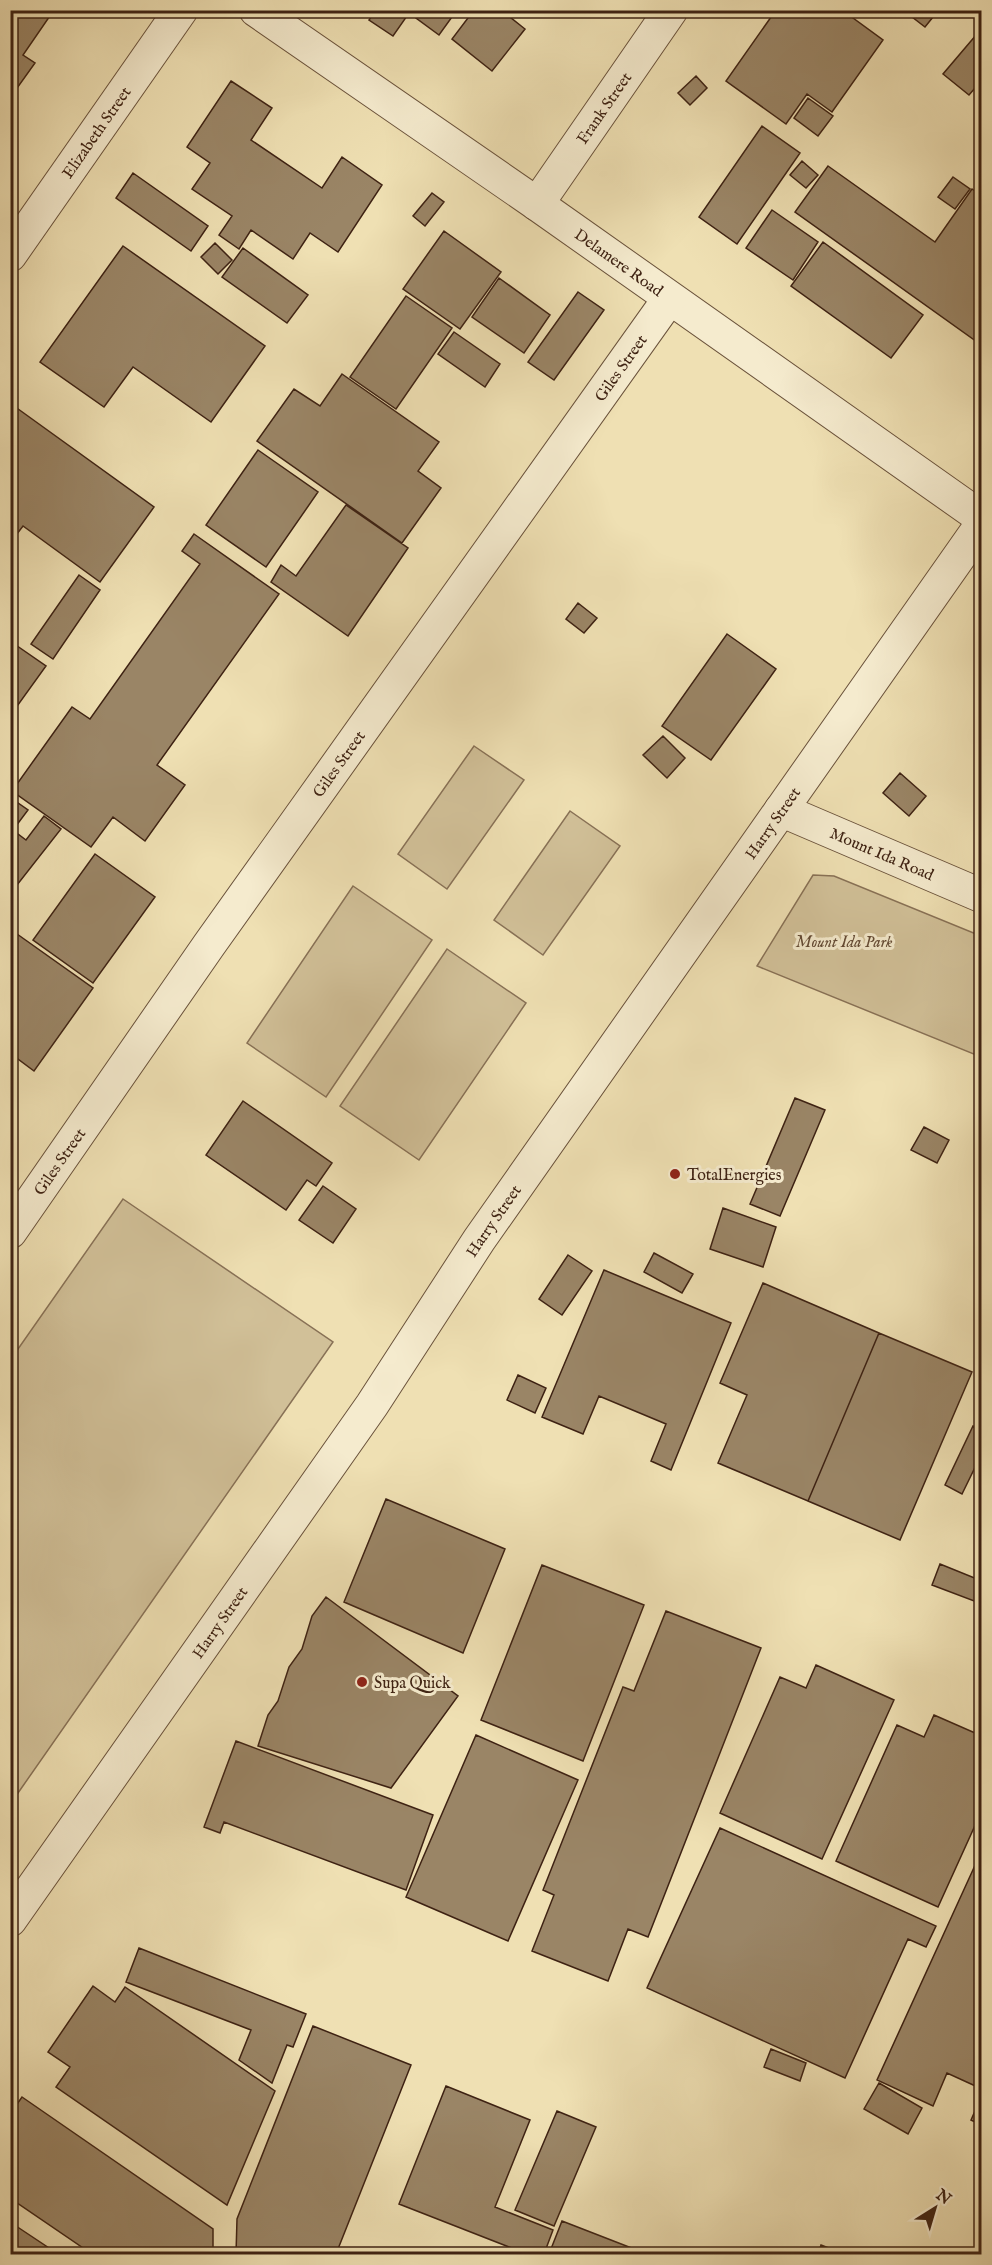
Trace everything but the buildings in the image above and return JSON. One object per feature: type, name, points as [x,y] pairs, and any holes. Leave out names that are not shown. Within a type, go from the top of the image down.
[{"type":"street","name":"Elizabeth Street","points":[[10,255],[181,10]]},
{"type":"street","name":"Delamere Road","points":[[256,10],[537,204],[981,518]]},
{"type":"street","name":"Frank Street","points":[[537,204],[671,10]]},
{"type":"street","name":"Giles Street","points":[[10,1232],[209,945],[669,299]]},
{"type":"street","name":"Harry Street","points":[[10,1920],[372,1405],[479,1240],[981,524]]},
{"type":"street","name":"Mount Ida Road","points":[[781,810],[981,896]]},
{"type":"green space","points":[[474,746],[524,780],[447,889],[398,854]]},
{"type":"green space","points":[[570,811],[620,846],[543,955],[494,920]]},
{"type":"green space","name":"Mount Ida Park","points":[[813,875],[834,876],[981,936],[981,1057],[757,966]]},
{"type":"green space","points":[[353,886],[432,940],[326,1097],[247,1043]]},
{"type":"green space","points":[[447,949],[526,1003],[419,1160],[340,1106]]},
{"type":"green space","points":[[123,1199],[333,1342],[11,1803],[11,1359]]},
{"type":"place","name":"TotalEnergies","points":[[675,1174]]},
{"type":"place","name":"Supa Quick","points":[[362,1682]]}]
